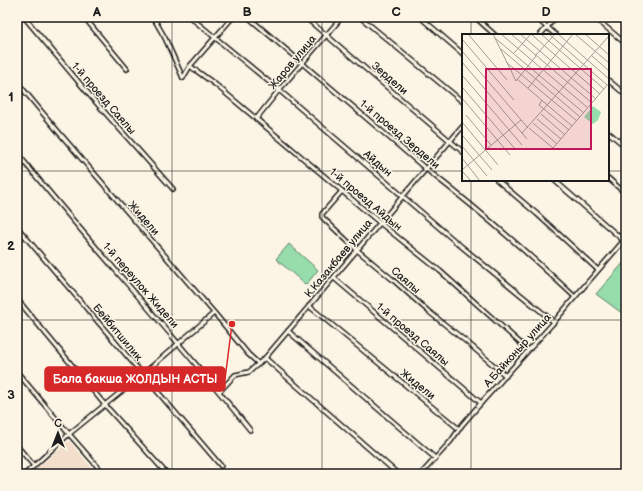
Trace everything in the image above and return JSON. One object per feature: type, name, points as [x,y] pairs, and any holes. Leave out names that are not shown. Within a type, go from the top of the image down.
[{"type":"street","name":"1-й проезд Саялы","points":[[24,17],[111,120],[173,189]]},
{"type":"street","points":[[84,17],[127,69]]},
{"type":"street","points":[[154,17],[183,78],[190,66],[233,17]]},
{"type":"street","name":"Айдын","points":[[190,17],[279,90],[456,242],[554,322]]},
{"type":"street","name":"1-й проезд Зердели","points":[[248,17],[426,169],[507,235],[574,297]]},
{"type":"street","name":"Зердели","points":[[305,17],[462,151]]},
{"type":"street","name":"Жаров улица","points":[[256,119],[342,17]]},
{"type":"street","points":[[360,17],[462,101]]},
{"type":"street","points":[[420,17],[462,53]]},
{"type":"street","points":[[475,17],[494,34]]},
{"type":"street","points":[[535,17],[555,34]]},
{"type":"street","points":[[541,34],[556,17]]},
{"type":"street","points":[[594,17],[626,44]]},
{"type":"street","name":"1-й проезд Айдын","points":[[190,66],[216,85],[440,272],[528,350]]},
{"type":"street","points":[[609,81],[626,95]]},
{"type":"street","name":"Жидели","points":[[17,82],[248,354],[259,364]]},
{"type":"street","name":"К.Казакбаев улица","points":[[220,391],[235,375],[249,372],[265,358],[462,127]]},
{"type":"street","points":[[609,133],[626,148]]},
{"type":"street","name":"1-й переулок Жидели","points":[[17,153],[220,391],[250,430]]},
{"type":"street","points":[[609,179],[626,194]]},
{"type":"street","points":[[498,181],[537,214],[598,270]]},
{"type":"street","points":[[555,181],[625,239]]},
{"type":"street","name":"Саялы","points":[[342,191],[322,214],[322,217],[428,311],[506,376]]},
{"type":"street","name":"Бейбитшилик","points":[[17,227],[221,466]]},
{"type":"street","name":"А.Байконыр улица","points":[[421,474],[451,441],[481,403],[554,322],[625,239]]},
{"type":"street","name":"1-й проезд Саялы","points":[[334,278],[481,403]]},
{"type":"street","points":[[17,299],[105,405],[167,474]]},
{"type":"street","name":"Жидели","points":[[309,306],[459,429]]},
{"type":"street","points":[[25,474],[69,434],[143,374],[214,313]]},
{"type":"street","points":[[288,331],[435,458]]},
{"type":"street","points":[[265,358],[398,474]]},
{"type":"street","points":[[17,372],[104,474]]},
{"type":"street","points":[[17,446],[34,466]]},
{"type":"shaded area","points":[[69,441],[97,474],[30,474]]},
{"type":"green space","points":[[289,244],[318,270],[306,285],[276,259]]},
{"type":"green space","points":[[626,260],[626,316],[596,294]]},
{"type":"place","name":"Бала бакша ЖОЛДЫН АСТЫ","points":[[232,324]]}]
